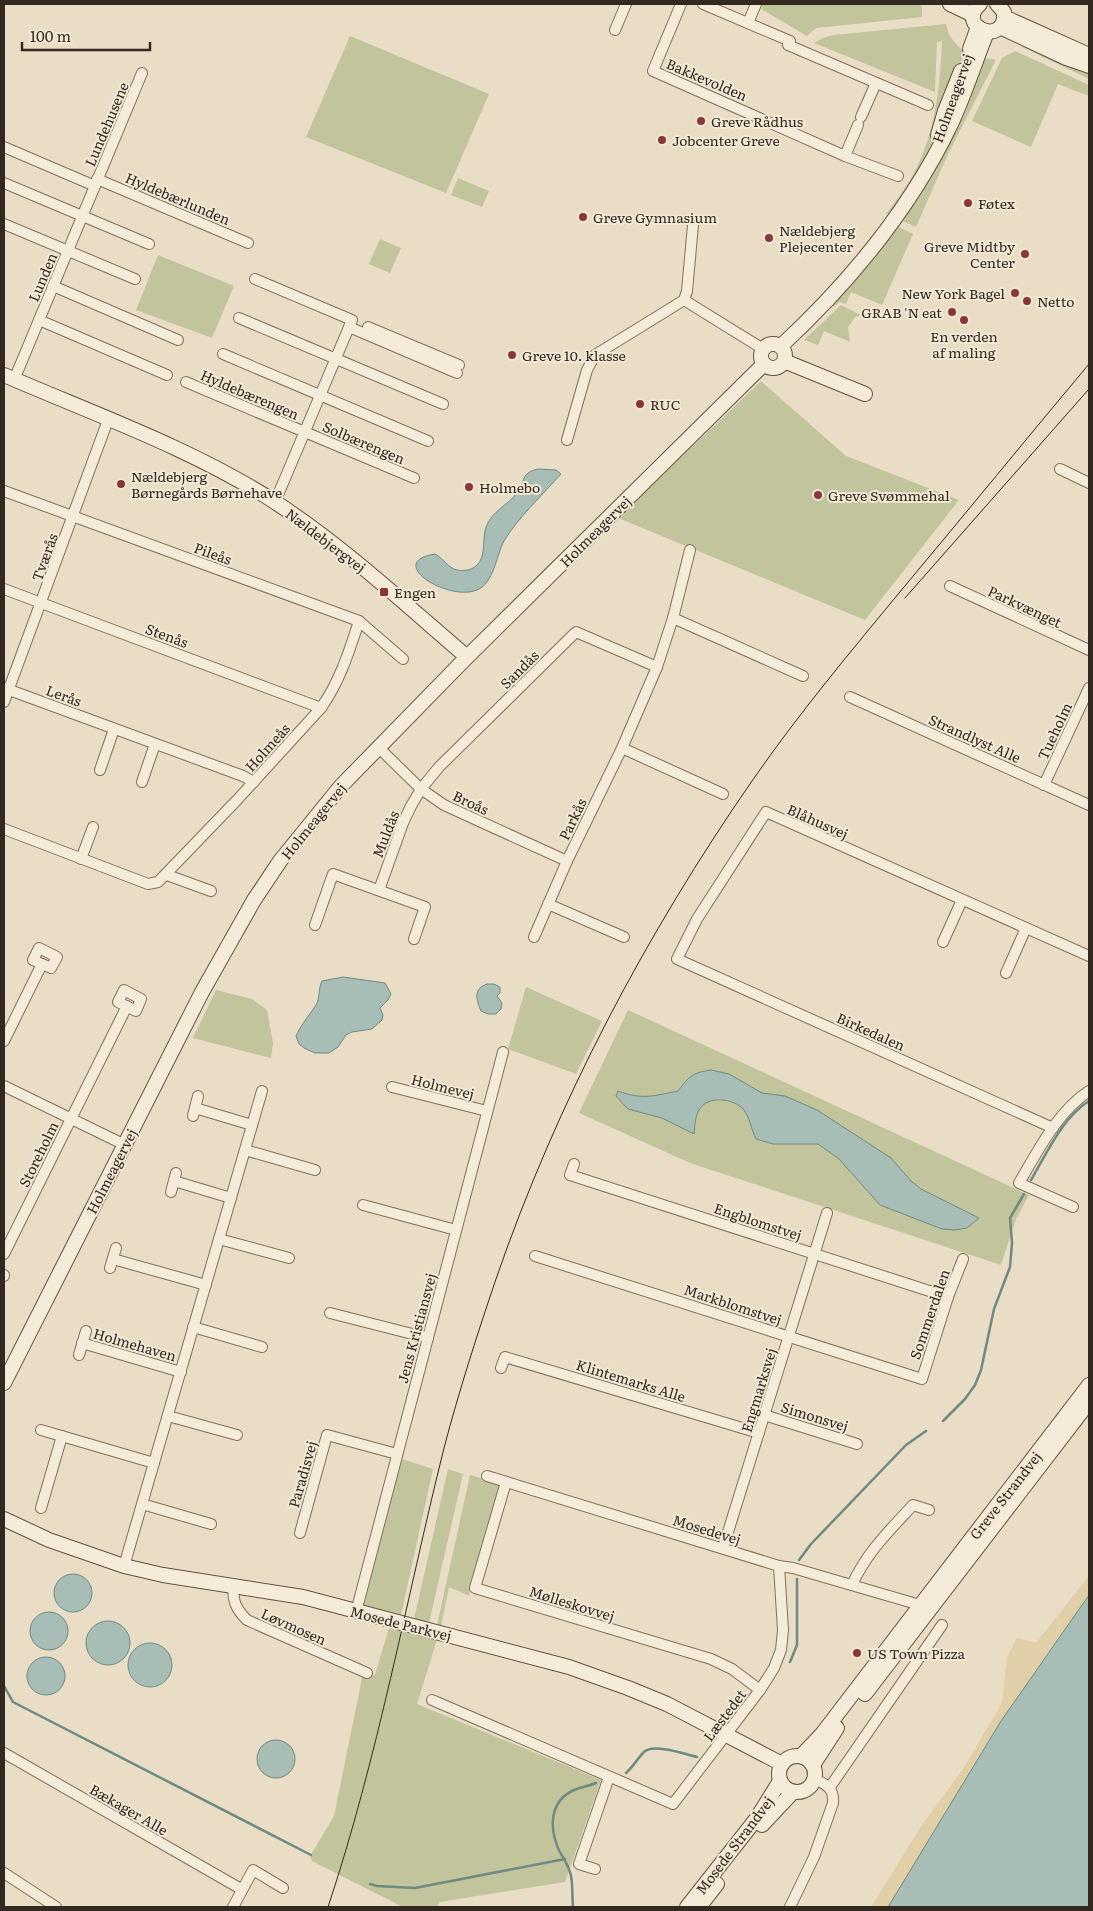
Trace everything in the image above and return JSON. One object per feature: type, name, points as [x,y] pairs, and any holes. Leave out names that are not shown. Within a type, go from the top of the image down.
[{"type":"street","points":[[615,30],[626,4]]},
{"type":"street","name":"Bakkevolden","points":[[681,4],[653,71],[845,156],[898,176]]},
{"type":"street","points":[[703,4],[790,40],[788,45],[928,105]]},
{"type":"street","points":[[748,23],[756,4]]},
{"type":"street","points":[[950,4],[1089,55]]},
{"type":"street","points":[[985,16],[1004,12],[998,4]]},
{"type":"street","points":[[985,16],[1066,58],[1089,66]]},
{"type":"street","name":"Holmeagervej","points":[[781,346],[854,271],[886,233],[927,169],[951,123],[985,16]]},
{"type":"street","name":"Lundehusene","points":[[96,182],[142,73]]},
{"type":"street","points":[[845,156],[876,83]]},
{"type":"street","name":"Hyldebærlunden","points":[[4,148],[96,182],[248,243]]},
{"type":"street","name":"Lunden","points":[[9,378],[39,320],[96,182]]},
{"type":"street","points":[[4,183],[149,244]]},
{"type":"street","points":[[4,224],[135,279]]},
{"type":"street","points":[[567,440],[587,370],[596,355],[684,300],[687,291],[693,225]]},
{"type":"street","points":[[255,279],[350,324],[454,367],[368,327]]},
{"type":"street","points":[[53,286],[178,340]]},
{"type":"street","points":[[684,300],[762,349]]},
{"type":"street","points":[[239,318],[443,404]]},
{"type":"street","points":[[39,320],[167,375]]},
{"type":"street","points":[[275,502],[350,324]]},
{"type":"street","points":[[773,343],[781,346],[785,353],[784,361],[777,367],[772,368],[764,364],[760,357],[762,349],[773,343]]},
{"type":"street","name":"Hyldebærengen","points":[[223,354],[320,395]]},
{"type":"street","points":[[784,361],[864,394]]},
{"type":"street","name":"Holmeagervej","points":[[4,1383],[202,992],[254,900],[313,818],[378,746],[764,364]]},
{"type":"street","name":"Nældebjergvej","points":[[9,378],[192,456],[228,474],[275,502],[328,540],[467,657]]},
{"type":"street","name":"Hyldebærengen","points":[[186,382],[304,432]]},
{"type":"street","name":"Solbærengen","points":[[320,395],[428,441]]},
{"type":"street","name":"Tværås","points":[[4,702],[6,689],[42,603],[108,420]]},
{"type":"street","name":"Solbærengen","points":[[304,432],[414,478]]},
{"type":"street","points":[[1060,469],[1089,483]]},
{"type":"street","name":"Pileås","points":[[4,490],[359,621],[403,658]]},
{"type":"street","name":"Parkås","points":[[534,937],[567,861],[622,748],[657,667],[673,618],[690,550]]},
{"type":"street","name":"Parkvænget","points":[[950,586],[1089,650]]},
{"type":"street","name":"Stenås","points":[[4,589],[321,708]]},
{"type":"street","points":[[673,618],[803,676]]},
{"type":"street","name":"Holmeås","points":[[4,829],[148,884],[158,882],[254,782],[321,708],[332,693],[343,671],[359,621]]},
{"type":"street","name":"Sandås","points":[[421,789],[439,767],[576,632],[657,667]]},
{"type":"street","name":"Tueholm","points":[[1044,785],[1089,688]]},
{"type":"street","name":"Lerås","points":[[6,689],[243,776],[254,782]]},
{"type":"street","name":"Strandlyst Alle","points":[[850,697],[1089,805]]},
{"type":"street","points":[[100,770],[114,729]]},
{"type":"street","points":[[142,782],[155,744]]},
{"type":"street","name":"Broås","points":[[378,746],[421,789],[444,805],[567,861]]},
{"type":"street","points":[[622,748],[724,794]]},
{"type":"street","name":"Muldås","points":[[379,890],[403,823],[421,789]]},
{"type":"street","name":"Blåhusvej","points":[[677,959],[697,919],[766,812],[1089,956]]},
{"type":"street","points":[[81,859],[93,827]]},
{"type":"street","points":[[315,924],[333,874],[425,907],[414,939]]},
{"type":"street","points":[[166,875],[212,891]]},
{"type":"street","points":[[943,942],[962,900]]},
{"type":"street","points":[[548,904],[624,937]]},
{"type":"street","points":[[1006,973],[1026,928]]},
{"type":"street","name":"Birkedalen","points":[[677,959],[1053,1128]]},
{"type":"street","points":[[4,1041],[42,964]]},
{"type":"street","name":"Storeholm","points":[[4,1254],[127,1006]]},
{"type":"street","name":"Jens Kristiansvej","points":[[356,1612],[503,1052]]},
{"type":"street","name":"Storeholm","points":[[4,1086],[125,1145]]},
{"type":"street","name":"Holmevej","points":[[392,1087],[487,1111]]},
{"type":"street","name":"Holmehaven","points":[[124,1566],[262,1091]]},
{"type":"street","points":[[1073,1207],[1019,1183],[1053,1128],[1072,1105],[1089,1091]]},
{"type":"street","points":[[198,1096],[194,1112],[252,1125]]},
{"type":"street","points":[[245,1150],[315,1170]]},
{"type":"street","name":"Engblomstvej","points":[[574,1164],[570,1176],[948,1297]]},
{"type":"street","points":[[171,1192],[175,1177],[231,1198]]},
{"type":"street","points":[[363,1206],[456,1230]]},
{"type":"street","name":"Engmarksvej","points":[[723,1548],[828,1213]]},
{"type":"street","points":[[219,1239],[288,1258]]},
{"type":"street","points":[[116,1248],[112,1263],[206,1285]]},
{"type":"street","name":"Markblomstvej","points":[[536,1256],[922,1379]]},
{"type":"street","name":"Sommerdalen","points":[[922,1379],[948,1297],[963,1259]]},
{"type":"street","points":[[330,1313],[428,1338]]},
{"type":"street","points":[[194,1327],[262,1347]]},
{"type":"street","name":"Holmehaven","points":[[79,1355],[86,1331]]},
{"type":"street","name":"Holmehaven","points":[[82,1343],[181,1372]]},
{"type":"street","name":"Klintemarks Alle","points":[[502,1368],[505,1357],[759,1433]]},
{"type":"street","name":"Greve Strandvej","points":[[925,1607],[1089,1385]]},
{"type":"street","name":"Greve Strandvej","points":[[925,1607],[1089,1402]]},
{"type":"street","name":"Simonsvej","points":[[764,1415],[857,1444]]},
{"type":"street","points":[[168,1416],[237,1435]]},
{"type":"street","points":[[41,1430],[154,1463]]},
{"type":"street","name":"Paradisvej","points":[[300,1533],[327,1435],[397,1454]]},
{"type":"street","points":[[41,1508],[62,1436]]},
{"type":"street","name":"Mosedevej","points":[[487,1476],[780,1566],[925,1607]]},
{"type":"street","name":"Mølleskovvej","points":[[506,1482],[476,1588],[711,1659],[732,1669],[760,1690]]},
{"type":"street","points":[[142,1504],[210,1524]]},
{"type":"street","points":[[852,1585],[859,1569],[872,1549],[913,1505],[929,1510]]},
{"type":"street","name":"Mosede Parkvej","points":[[5,1520],[48,1540],[124,1566],[164,1575],[303,1597],[569,1667],[667,1704],[782,1764]]},
{"type":"street","name":"Læstedet","points":[[432,1700],[674,1804],[727,1735],[774,1668],[781,1650],[783,1630],[780,1566]]},
{"type":"street","name":"Løvmosen","points":[[233,1585],[233,1600],[237,1610],[247,1620],[367,1673]]},
{"type":"street","points":[[801,1756],[822,1734],[925,1607]]},
{"type":"street","points":[[790,1907],[814,1857],[833,1803],[834,1795],[830,1787],[814,1772],[806,1758],[801,1756],[790,1757],[782,1764],[779,1775],[780,1781],[785,1788],[793,1792],[807,1790],[814,1772],[830,1738],[925,1607]]},
{"type":"street","points":[[830,1787],[942,1625]]},
{"type":"street","name":"Bækager Alle","points":[[4,1753],[241,1889]]},
{"type":"street","points":[[595,1870],[579,1864],[609,1777]]},
{"type":"street","name":"Mosede Strandvej","points":[[687,1907],[757,1818],[780,1781]]},
{"type":"street","name":"Mosede Strandvej","points":[[699,1907],[769,1816],[793,1792]]},
{"type":"street","points":[[233,1907],[241,1889],[253,1870],[283,1888]]},
{"type":"street","points":[[4,1873],[56,1907]]},
{"type":"green space","points":[[763,4],[917,4],[922,6],[922,17],[816,28],[807,36],[761,9]]},
{"type":"green space","points":[[946,24],[953,40],[965,52],[946,100],[926,160],[890,215],[886,214],[910,180],[931,130],[938,95],[942,41],[937,42],[935,92],[814,43],[833,35]]},
{"type":"green space","points":[[350,36],[489,94],[446,193],[306,137]]},
{"type":"green space","points":[[1024,41],[1089,68],[1089,79],[1022,47]]},
{"type":"green space","points":[[1015,51],[1089,85],[1089,96],[1058,84],[1031,147],[972,121],[1002,58]]},
{"type":"green space","points":[[980,58],[995,59],[995,62],[947,156],[916,227],[901,220]]},
{"type":"green space","points":[[458,178],[489,191],[482,207],[451,195]]},
{"type":"green space","points":[[897,226],[913,234],[882,305],[851,292],[846,304],[839,302],[834,307],[831,304]]},
{"type":"green space","points":[[380,239],[401,248],[390,273],[369,264]]},
{"type":"green space","points":[[158,255],[234,286],[212,338],[136,310]]},
{"type":"green space","points":[[841,305],[861,315],[855,317],[848,327],[850,342],[824,331],[818,345],[804,340]]},
{"type":"green space","points":[[761,381],[846,456],[959,500],[865,620],[618,518]]},
{"type":"green space","points":[[526,987],[602,1021],[576,1074],[508,1049]]},
{"type":"green space","points":[[216,990],[252,999],[267,1010],[273,1043],[271,1058],[193,1038]]},
{"type":"green space","points":[[628,1010],[1029,1195],[1016,1219],[1001,1265],[690,1163],[579,1113]]},
{"type":"green space","points":[[402,1459],[433,1469],[401,1615],[398,1615],[414,1619],[448,1469],[463,1474],[429,1623],[437,1625],[470,1475],[498,1483],[500,1490],[469,1596],[449,1587],[441,1627],[417,1704],[601,1780],[565,1882],[440,1902],[437,1907],[403,1907],[312,1861],[310,1856],[334,1816],[362,1678],[375,1675],[393,1614],[362,1605]]},
{"type":"sand","points":[[1089,1576],[1089,1595],[1001,1721],[888,1907],[871,1907],[922,1825],[963,1769],[1002,1703],[1007,1657],[1017,1638],[1036,1643]]},
{"type":"water","points":[[538,469],[556,470],[561,474],[509,533],[501,547],[491,575],[483,586],[477,590],[465,592],[451,591],[426,580],[418,572],[416,565],[421,558],[435,554],[457,570],[468,570],[475,567],[482,558],[486,527],[489,521],[517,493],[526,475]]},
{"type":"water","points":[[343,977],[385,983],[391,994],[380,1008],[383,1015],[382,1020],[372,1029],[352,1032],[346,1035],[338,1047],[329,1053],[315,1053],[304,1048],[299,1044],[296,1036],[317,1003],[322,981]]},
{"type":"water","points":[[487,984],[494,984],[500,987],[500,993],[497,996],[502,1003],[501,1009],[496,1014],[488,1014],[481,1011],[478,1002],[477,995],[479,989]]},
{"type":"water","points":[[711,1070],[729,1074],[762,1093],[785,1096],[817,1110],[891,1158],[911,1181],[921,1189],[979,1218],[967,1228],[955,1230],[942,1229],[880,1205],[839,1159],[818,1144],[773,1144],[756,1139],[746,1113],[740,1106],[734,1103],[714,1100],[703,1105],[695,1122],[694,1134],[662,1118],[628,1109],[616,1096],[618,1091],[634,1096],[655,1096],[678,1091],[692,1076],[699,1072]]},
{"type":"water","points":[[73,1574],[87,1579],[92,1593],[87,1607],[73,1612],[59,1607],[54,1593],[59,1579]]},
{"type":"water","points":[[1089,1595],[1089,1907],[888,1907],[1001,1721]]},
{"type":"water","points":[[49,1612],[56,1613],[62,1618],[67,1624],[67,1638],[62,1644],[56,1649],[49,1650],[42,1649],[36,1644],[31,1638],[30,1631],[31,1624],[36,1618],[42,1613]]},
{"type":"water","points":[[112,1621],[124,1627],[129,1634],[129,1652],[124,1659],[117,1664],[104,1665],[96,1662],[89,1655],[86,1639],[89,1631],[96,1624]]},
{"type":"water","points":[[154,1643],[166,1649],[171,1656],[171,1674],[166,1681],[159,1686],[146,1687],[138,1684],[131,1677],[128,1661],[131,1653],[138,1646]]},
{"type":"water","points":[[46,1657],[60,1662],[65,1676],[60,1690],[46,1695],[32,1690],[27,1676],[32,1662]]},
{"type":"water","points":[[276,1740],[289,1746],[295,1759],[289,1772],[276,1778],[263,1772],[257,1759],[263,1746]]},
{"type":"waterway","points":[[1031,1180],[1063,1126],[1079,1108],[1089,1101]]},
{"type":"waterway","points":[[943,1421],[965,1399],[975,1385],[981,1370],[994,1309],[1010,1267],[1012,1243],[1010,1218],[1024,1194]]},
{"type":"waterway","points":[[799,1560],[811,1544],[906,1445],[926,1431]]},
{"type":"waterway","points":[[790,1662],[797,1645],[797,1579]]},
{"type":"waterway","points":[[4,1686],[13,1702],[311,1855]]},
{"type":"waterway","points":[[626,1773],[644,1752],[648,1750],[662,1749],[697,1757]]},
{"type":"waterway","points":[[573,1907],[571,1876],[555,1840],[553,1831],[554,1815],[556,1807],[566,1795],[574,1790],[596,1783]]},
{"type":"waterway","points":[[370,1884],[415,1888],[565,1859]]},
{"type":"tram line","points":[[328,1907],[362,1794],[444,1448],[475,1342],[520,1213],[547,1148],[607,1021],[676,898],[713,839],[770,756],[845,658],[1089,364]]},
{"type":"tram line","points":[[905,598],[1089,389]]},
{"type":"place","name":"Greve Rådhus","points":[[701,121]]},
{"type":"place","name":"Jobcenter Greve","points":[[662,140]]},
{"type":"place","name":"Føtex","points":[[968,203]]},
{"type":"place","name":"Greve Gymnasium","points":[[583,217]]},
{"type":"place","name":"Nældebjerg Plejecenter","points":[[769,238]]},
{"type":"place","name":"Greve Midtby Center","points":[[1025,254]]},
{"type":"place","name":"New York Bagel","points":[[1015,293]]},
{"type":"place","name":"Netto","points":[[1027,301]]},
{"type":"place","name":"GRAB 'N eat","points":[[952,312]]},
{"type":"place","name":"En verden af maling","points":[[964,320]]},
{"type":"place","name":"Greve 10. klasse","points":[[512,355]]},
{"type":"place","name":"RUC","points":[[640,404]]},
{"type":"place","name":"Nældebjerg Børnegårds Børnehave","points":[[121,484]]},
{"type":"place","name":"Holmebo","points":[[469,487]]},
{"type":"place","name":"Greve Svømmehal","points":[[818,495]]},
{"type":"place","name":"Engen","points":[[384,592]]},
{"type":"place","name":"US Town Pizza","points":[[857,1653]]}]
